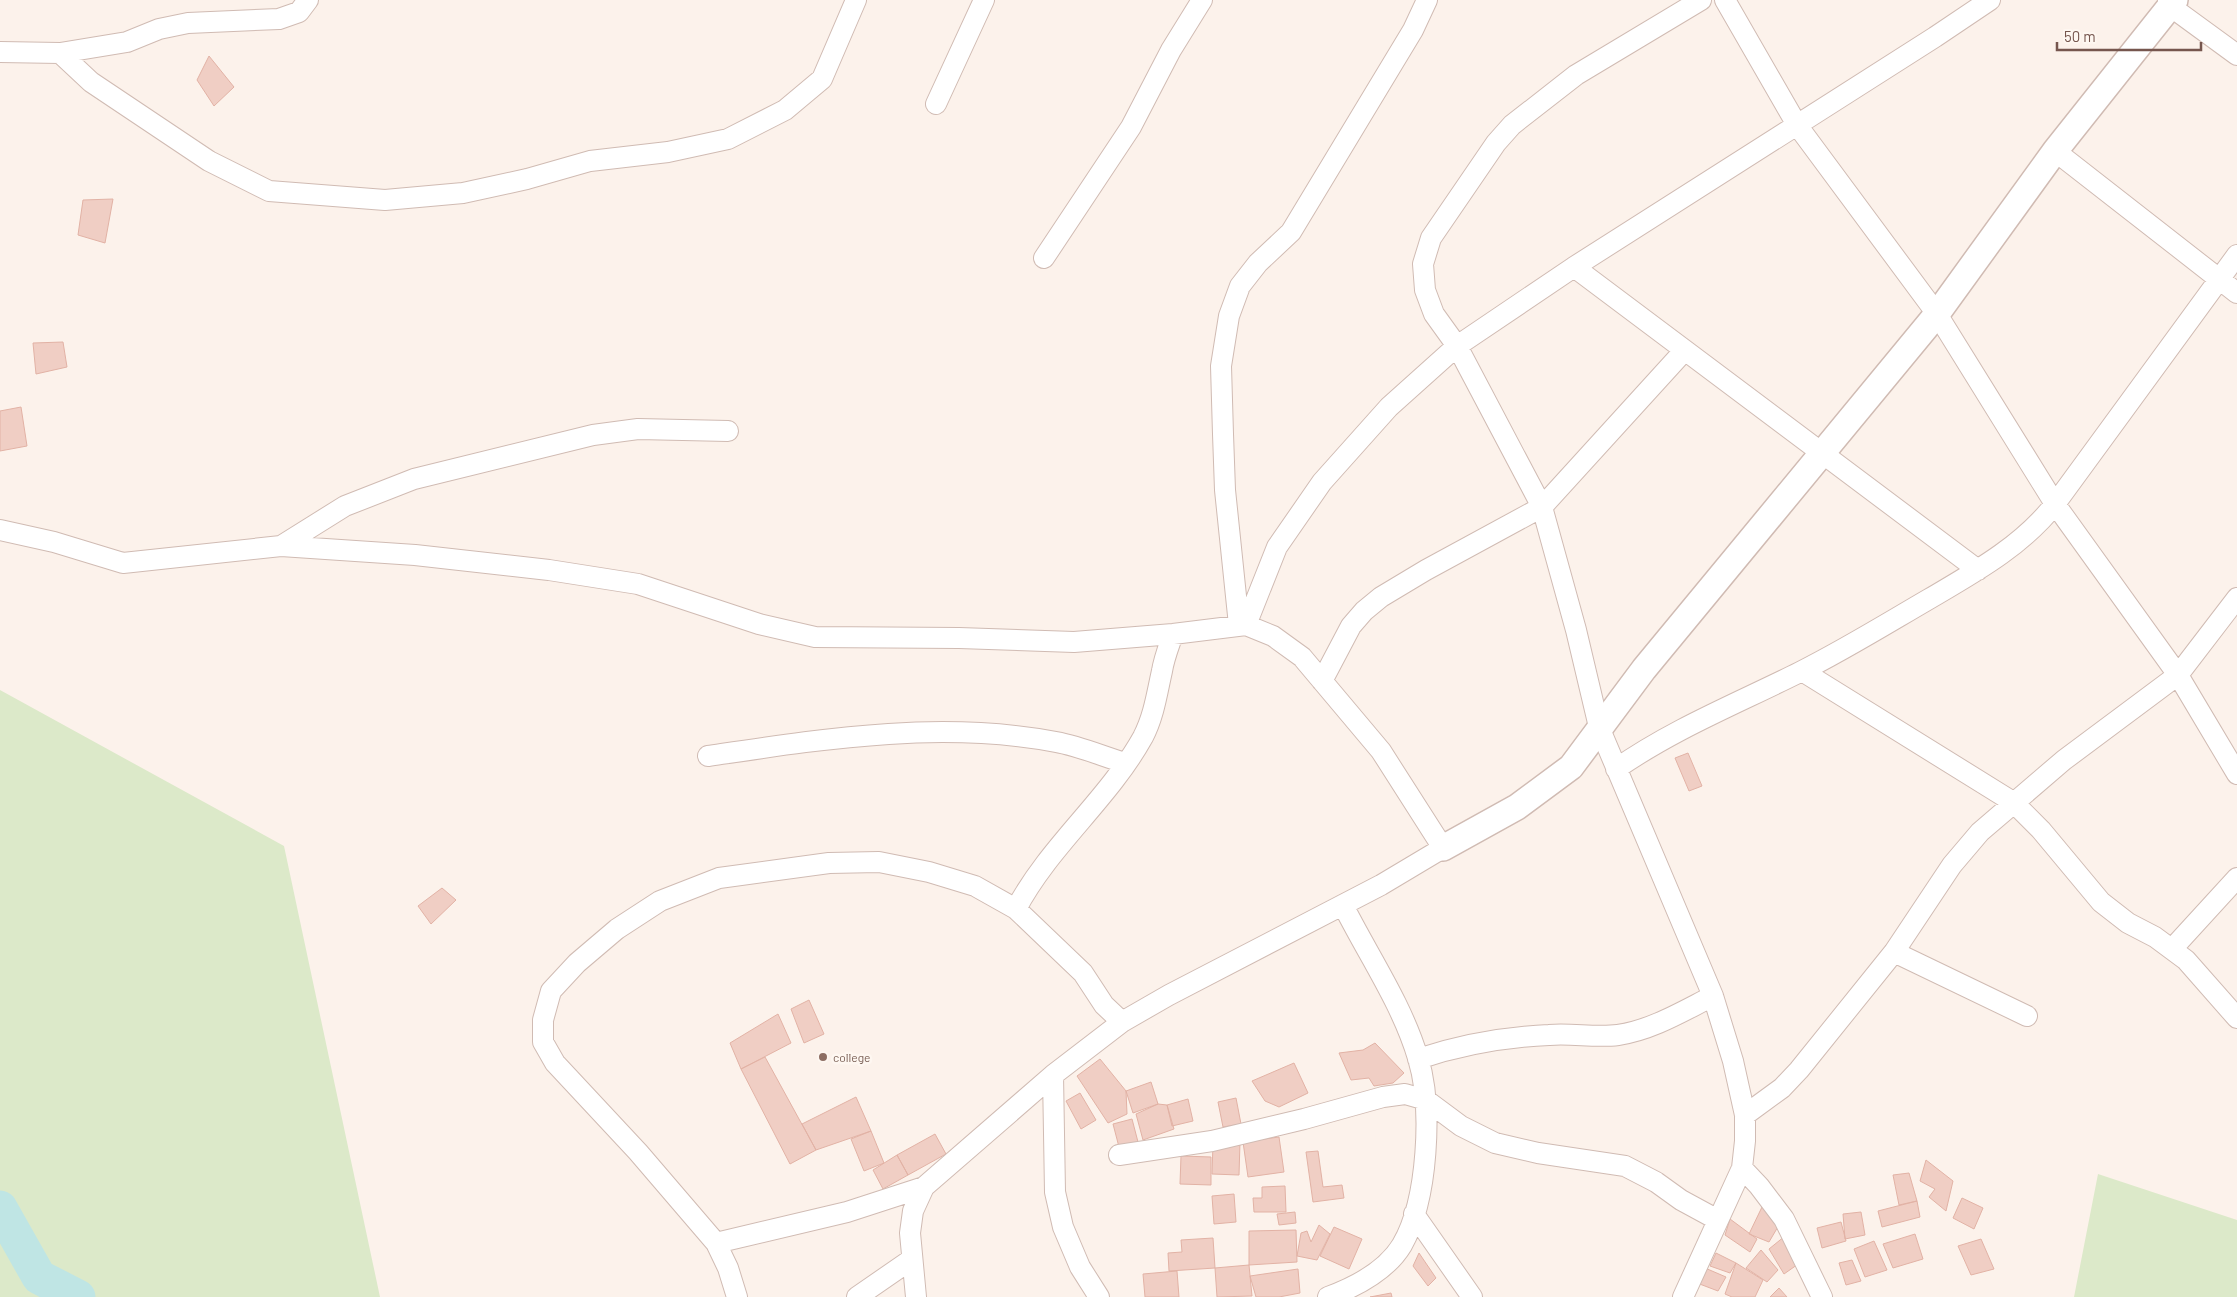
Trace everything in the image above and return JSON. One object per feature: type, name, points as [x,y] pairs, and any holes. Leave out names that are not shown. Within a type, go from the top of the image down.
[{"type":"street","points":[[0,52],[60,53],[128,42],[159,29],[188,23],[279,18],[299,12],[308,0]]},
{"type":"street","points":[[60,53],[91,82],[209,161],[269,190],[385,200],[463,193],[527,179],[590,161],[668,152],[728,139],[785,110],[822,79],[856,0]]},
{"type":"street","points":[[936,104],[984,0]]},
{"type":"street","points":[[1044,258],[1131,128],[1171,50],[1202,0]]},
{"type":"street","points":[[1242,625],[1225,490],[1221,366],[1229,316],[1240,286],[1258,263],[1291,232],[1413,30],[1427,0]]},
{"type":"street","points":[[1683,1297],[1716,1219],[1742,1168],[1745,1114],[1733,1061],[1713,996],[1599,727],[1576,630],[1542,507],[1457,346],[1434,314],[1425,290],[1423,264],[1431,238],[1496,144],[1512,125],[1576,75],[1701,0]]},
{"type":"street","points":[[1724,0],[1797,125],[1937,314],[2055,504],[2178,675],[2237,774]]},
{"type":"street","points":[[1242,625],[1277,547],[1322,482],[1389,407],[1457,346],[1574,267],[1990,0]]},
{"type":"street","points":[[916,1297],[910,1233],[912,1211],[924,1187],[1053,1075],[1122,1022],[1169,995],[1343,905],[1517,807],[1571,767],[1586,749],[1599,727],[1937,314],[2055,151],[2171,2],[2237,55]]},
{"type":"street","points":[[2055,151],[2237,293]]},
{"type":"street","points":[[1616,769],[1670,735],[1802,671],[1978,570],[2023,538],[2040,523],[2055,504],[2237,255]]},
{"type":"street","points":[[1574,267],[1978,570]]},
{"type":"street","points":[[1322,681],[1351,626],[1381,596],[1542,507],[1684,351]]},
{"type":"street","points":[[281,546],[346,506],[414,479],[593,435],[638,429],[728,431]]},
{"type":"street","points":[[0,530],[54,542],[123,563],[281,546],[415,555],[549,570],[638,584],[759,624],[815,637],[959,638],[1074,642],[1173,634],[1242,625],[1273,636],[1302,657],[1381,751],[1443,848]]},
{"type":"street","points":[[1745,1114],[1782,1088],[1799,1070],[1894,952],[1952,865],[1980,832],[2064,760],[2178,675],[2237,598]]},
{"type":"street","points":[[1016,909],[1029,883],[1102,798],[1143,736],[1155,707],[1162,669],[1173,634]]},
{"type":"street","points":[[1802,671],[2013,802],[2041,830],[2101,902],[2128,923],[2172,949],[2186,960],[2237,1018]]},
{"type":"street","points":[[708,756],[856,735],[975,733],[1016,735],[1058,742],[1125,762]]},
{"type":"street","points":[[737,1297],[728,1268],[716,1243],[638,1152],[555,1063],[543,1042],[543,1020],[551,991],[577,964],[617,929],[660,901],[719,878],[829,863],[879,862],[929,872],[975,886],[1016,909],[1083,973],[1104,1005],[1122,1022]]},
{"type":"street","points":[[2172,949],[2237,878]]},
{"type":"street","points":[[1338,1295],[1380,1270],[1402,1245],[1414,1214],[1423,1176],[1426,1100],[1418,1059],[1402,1014],[1343,905]]},
{"type":"street","points":[[1894,952],[2027,1016]]},
{"type":"street","points":[[1418,1059],[1464,1046],[1550,1034],[1617,1035],[1660,1022],[1713,996]]},
{"type":"street","points":[[1053,1075],[1055,1192],[1063,1227],[1080,1267],[1099,1297]]},
{"type":"street","points":[[1119,1155],[1212,1141],[1304,1119],[1383,1097],[1405,1094],[1426,1100],[1461,1126],[1495,1144],[1538,1154],[1625,1166],[1656,1182],[1681,1200],[1716,1219]]},
{"type":"street","points":[[1742,1168],[1760,1186],[1784,1219],[1822,1297]]},
{"type":"street","points":[[716,1243],[846,1212],[924,1187]]},
{"type":"street","points":[[1414,1214],[1472,1297]]},
{"type":"street","points":[[857,1297],[912,1259]]},
{"type":"green space","points":[[0,690],[284,846],[380,1297],[0,1297]]},
{"type":"green space","points":[[2098,1174],[2237,1220],[2237,1297],[2074,1297]]},
{"type":"building","points":[[209,56],[234,87],[214,106],[197,80]]},
{"type":"building","points":[[113,199],[105,243],[78,235],[83,200]]},
{"type":"building","points":[[63,342],[67,367],[36,374],[33,343]]},
{"type":"building","points":[[21,407],[27,446],[0,451],[0,411]]},
{"type":"building","points":[[1688,753],[1702,786],[1689,791],[1675,758]]},
{"type":"building","points":[[442,888],[456,900],[431,924],[418,906]]},
{"type":"building","points":[[809,1000],[824,1034],[804,1043],[791,1009]]},
{"type":"building","points":[[778,1014],[791,1043],[741,1069],[730,1043]]},
{"type":"building","points":[[1375,1043],[1404,1073],[1393,1083],[1374,1086],[1369,1078],[1351,1080],[1339,1053],[1363,1050]]},
{"type":"building","points":[[765,1057],[816,1150],[790,1164],[741,1069]]},
{"type":"building","points":[[1100,1059],[1126,1091],[1127,1114],[1108,1123],[1077,1076]]},
{"type":"building","points":[[1294,1063],[1308,1093],[1279,1107],[1265,1101],[1252,1081]]},
{"type":"building","points":[[1151,1082],[1158,1104],[1133,1113],[1126,1091]]},
{"type":"building","points":[[1080,1093],[1096,1120],[1081,1129],[1066,1101]]},
{"type":"building","points":[[856,1097],[871,1131],[816,1150],[802,1124]]},
{"type":"building","points":[[1236,1098],[1241,1124],[1223,1127],[1218,1102]]},
{"type":"building","points":[[1188,1099],[1193,1121],[1172,1126],[1167,1105]]},
{"type":"building","points":[[1158,1104],[1167,1105],[1174,1129],[1143,1140],[1136,1114]]},
{"type":"building","points":[[1132,1119],[1138,1142],[1119,1147],[1113,1124]]},
{"type":"building","points":[[871,1131],[884,1163],[864,1171],[851,1139]]},
{"type":"building","points":[[935,1134],[946,1154],[908,1175],[897,1155]]},
{"type":"building","points":[[1279,1137],[1284,1172],[1248,1177],[1243,1142]]},
{"type":"building","points":[[1240,1142],[1239,1175],[1212,1174],[1213,1143]]},
{"type":"building","points":[[1318,1151],[1323,1187],[1342,1185],[1344,1198],[1313,1202],[1306,1152]]},
{"type":"building","points":[[897,1155],[908,1175],[883,1189],[873,1170]]},
{"type":"building","points":[[1181,1156],[1211,1157],[1211,1185],[1180,1184]]},
{"type":"building","points":[[1926,1160],[1953,1181],[1946,1211],[1929,1197],[1935,1189],[1920,1181]]},
{"type":"building","points":[[1909,1173],[1917,1201],[1899,1205],[1893,1175]]},
{"type":"building","points":[[1285,1186],[1286,1212],[1254,1212],[1253,1198],[1262,1198],[1262,1187]]},
{"type":"building","points":[[1234,1194],[1236,1222],[1214,1224],[1212,1196]]},
{"type":"building","points":[[1962,1198],[1983,1208],[1974,1229],[1953,1218]]},
{"type":"building","points":[[1917,1201],[1920,1217],[1882,1227],[1878,1211]]},
{"type":"building","points":[[1762,1207],[1779,1225],[1769,1242],[1749,1234]]},
{"type":"building","points":[[1295,1212],[1296,1223],[1279,1225],[1277,1214]]},
{"type":"building","points":[[1861,1212],[1865,1235],[1845,1239],[1843,1214]]},
{"type":"building","points":[[1730,1219],[1757,1239],[1750,1252],[1725,1235]]},
{"type":"building","points":[[1841,1222],[1846,1241],[1822,1248],[1817,1228]]},
{"type":"building","points":[[1319,1225],[1330,1234],[1317,1260],[1297,1256],[1301,1233],[1307,1231],[1311,1242]]},
{"type":"building","points":[[1334,1227],[1362,1239],[1349,1269],[1320,1256]]},
{"type":"building","points":[[1296,1230],[1297,1262],[1249,1265],[1249,1231]]},
{"type":"building","points":[[1915,1234],[1923,1259],[1893,1268],[1883,1244]]},
{"type":"building","points":[[1785,1236],[1804,1260],[1784,1274],[1769,1249]]},
{"type":"building","points":[[1213,1238],[1215,1268],[1169,1271],[1168,1253],[1182,1252],[1181,1240]]},
{"type":"building","points":[[1981,1239],[1994,1269],[1971,1275],[1958,1246]]},
{"type":"building","points":[[1874,1241],[1887,1270],[1865,1277],[1854,1249]]},
{"type":"building","points":[[1761,1250],[1778,1270],[1767,1282],[1746,1268]]},
{"type":"building","points":[[1419,1253],[1436,1278],[1428,1286],[1413,1266]]},
{"type":"building","points":[[1716,1253],[1736,1263],[1730,1273],[1710,1266]]},
{"type":"building","points":[[1852,1260],[1861,1281],[1846,1285],[1839,1263]]},
{"type":"building","points":[[1736,1263],[1763,1280],[1755,1297],[1732,1297],[1725,1294]]},
{"type":"building","points":[[1249,1265],[1252,1296],[1217,1297],[1215,1268]]},
{"type":"building","points":[[1705,1268],[1726,1277],[1718,1291],[1697,1283]]},
{"type":"building","points":[[1298,1269],[1300,1293],[1279,1297],[1256,1297],[1250,1276]]},
{"type":"building","points":[[1177,1271],[1179,1297],[1145,1297],[1143,1274]]},
{"type":"building","points":[[1779,1288],[1787,1297],[1770,1297]]},
{"type":"building","points":[[1391,1293],[1392,1297],[1370,1297]]},
{"type":"waterway","points":[[0,1208],[39,1277],[78,1297]]},
{"type":"place","name":"college","points":[[823,1057]]}]
